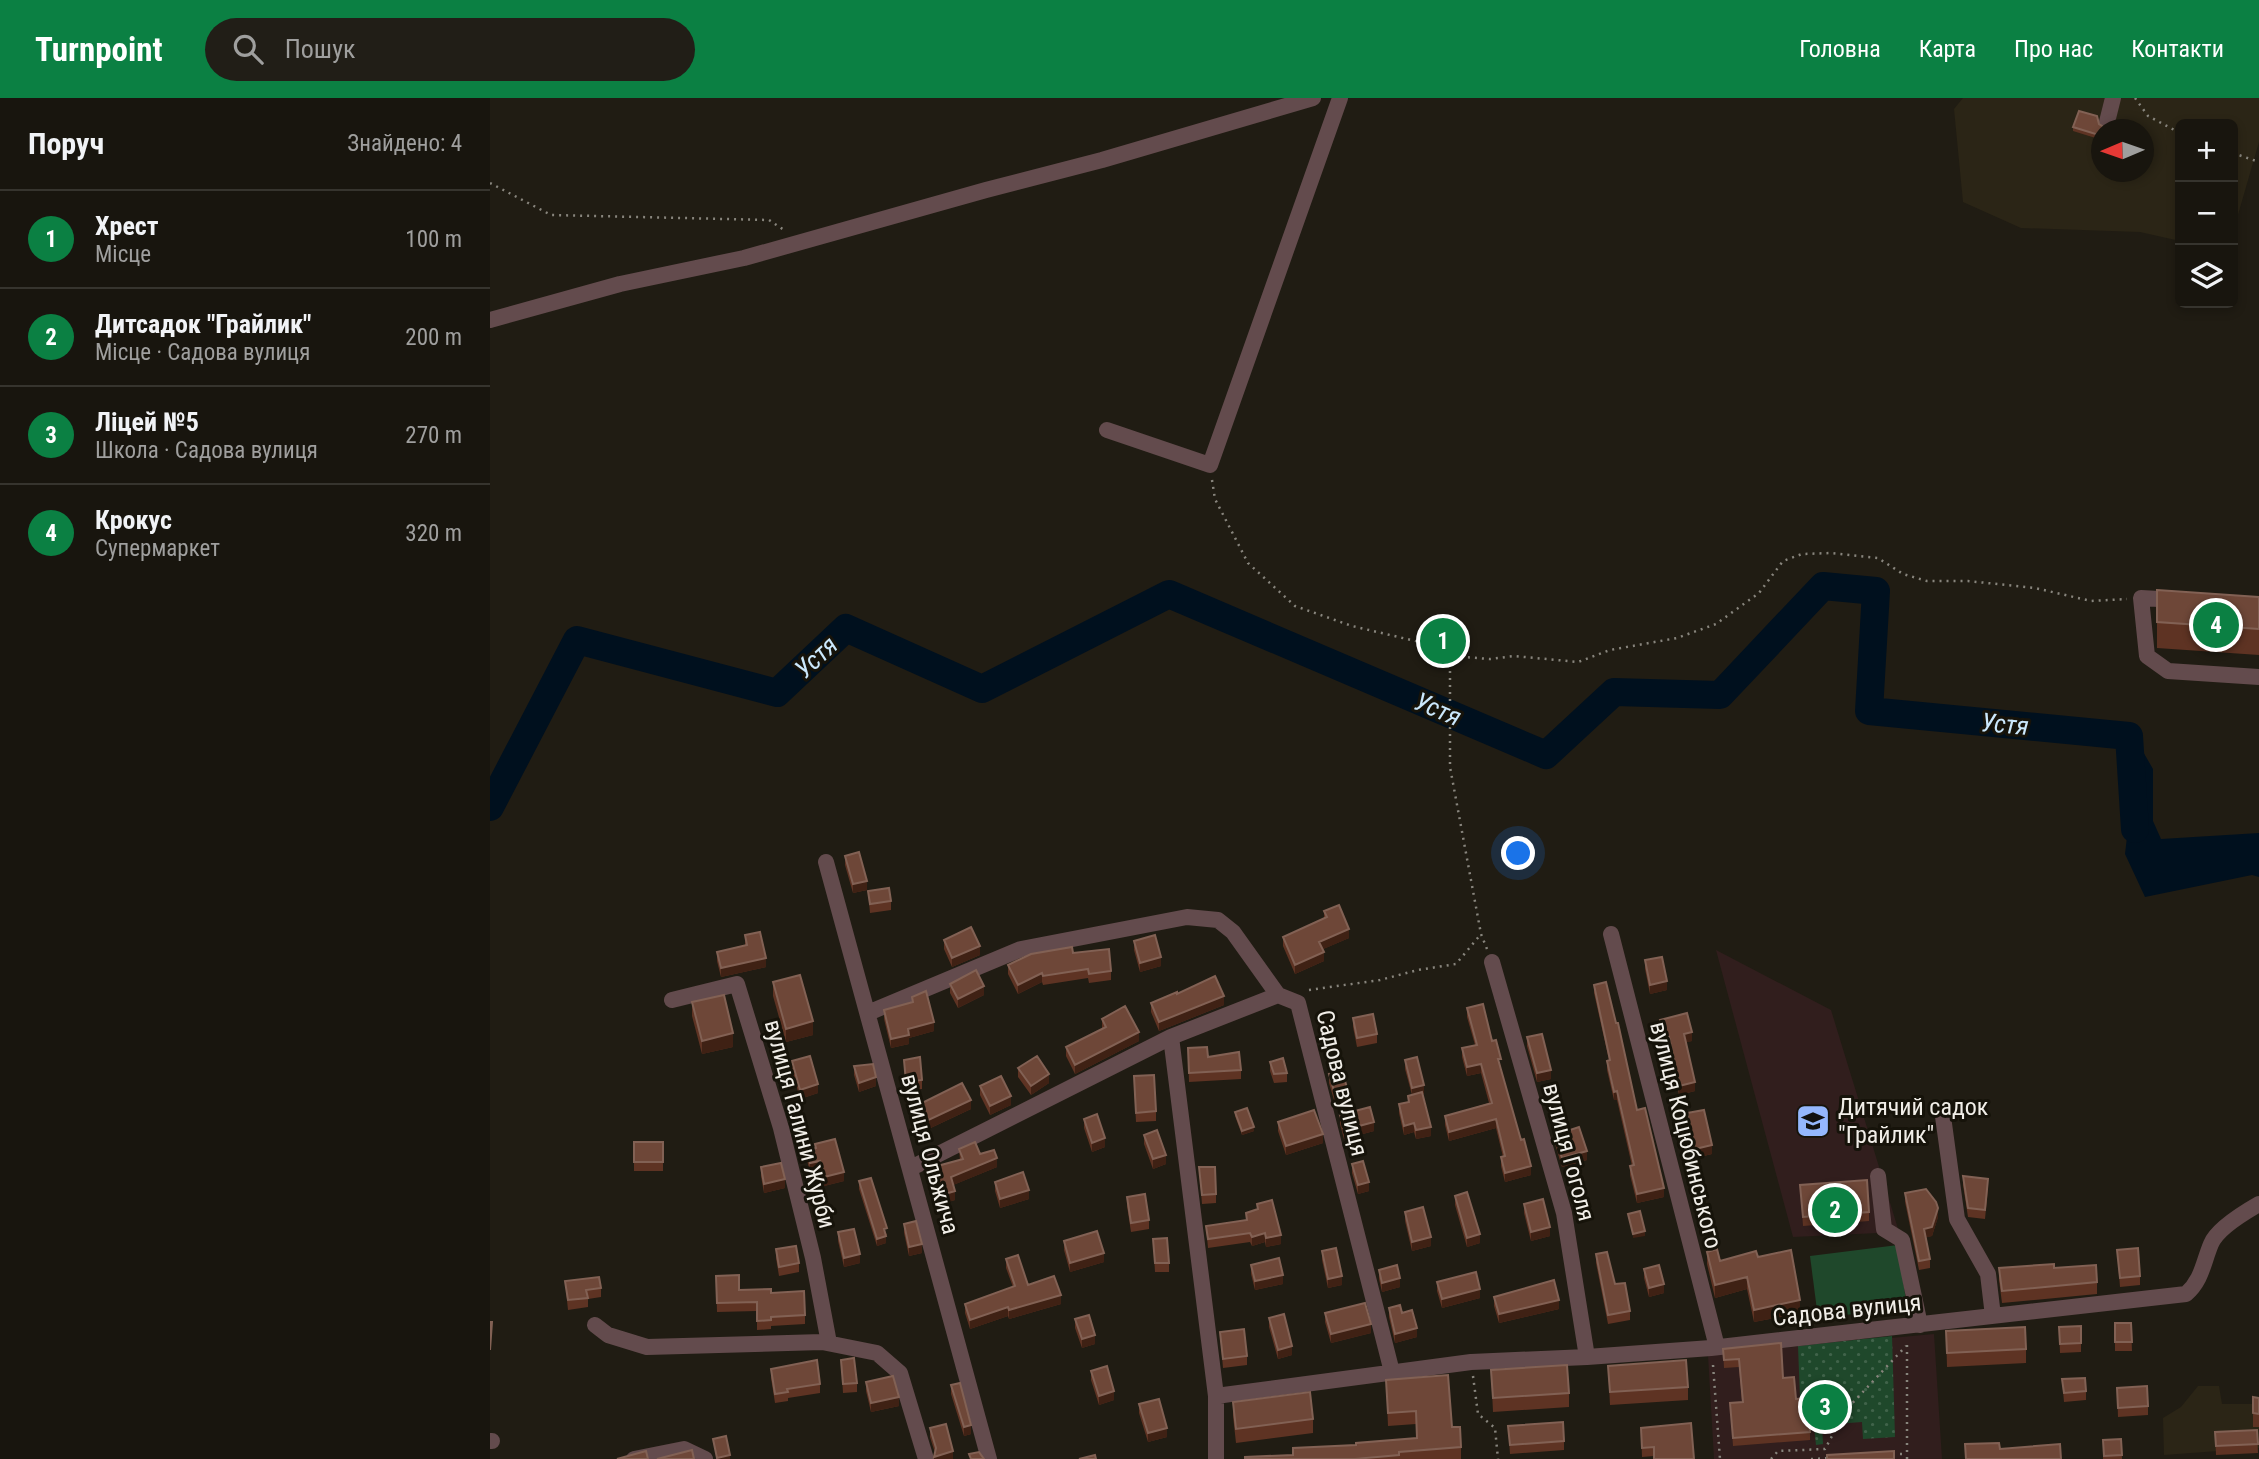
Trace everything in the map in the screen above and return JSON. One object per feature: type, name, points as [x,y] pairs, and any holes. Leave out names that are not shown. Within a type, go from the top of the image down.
[{"type":"street","points":[[490,320],[620,284],[744,258],[1102,160],[1313,98]]},
{"type":"street","points":[[1107,430],[1210,465],[1339,98]]},
{"type":"street","points":[[2108,119],[2113,98]]},
{"type":"street","points":[[2193,601],[2141,598],[2147,656],[2168,671],[2259,677]]},
{"type":"street","name":"вулиця Ольжича","points":[[826,862],[989,1459]]},
{"type":"street","points":[[868,1013],[1021,949],[1188,917],[1218,920],[1233,933],[1278,995],[1171,1037],[911,1168]]},
{"type":"street","name":"вулиця Коцюбинського","points":[[1611,934],[1714,1347]]},
{"type":"street","name":"вулиця Гоголя","points":[[1492,962],[1564,1213],[1587,1357]]},
{"type":"street","name":"вулиця Галини Журби","points":[[672,1000],[737,984],[781,1128],[813,1258],[829,1343]]},
{"type":"street","name":"Садова вулиця","points":[[1278,995],[1298,1003],[1392,1372]]},
{"type":"street","points":[[1171,1037],[1216,1396],[1216,1459]]},
{"type":"street","points":[[1942,1109],[1957,1219],[1988,1274],[1993,1316]]},
{"type":"street","points":[[1878,1176],[1884,1229],[1902,1240],[1915,1325]]},
{"type":"street","name":"Садова вулиця","points":[[1216,1396],[1471,1362],[1587,1357],[1714,1347],[2186,1294],[2197,1284],[2212,1241],[2238,1216],[2259,1204]]},
{"type":"street","points":[[595,1325],[608,1335],[647,1347],[829,1343],[877,1353],[901,1373],[926,1459]]},
{"type":"street","points":[[634,1459],[684,1449],[705,1459]]},
{"type":"path","points":[[2135,98],[2148,116],[2175,130]]},
{"type":"path","points":[[2238,155],[2259,162]]},
{"type":"path","points":[[490,183],[551,215],[769,220],[802,241]]},
{"type":"path","points":[[1210,465],[1214,499],[1248,563],[1295,606],[1352,626],[1428,644],[1450,656],[1490,659],[1514,656],[1578,662],[1609,650],[1677,638],[1716,624],[1759,593],[1783,561],[1802,554],[1830,553],[1878,558],[1903,574],[1927,581],[1968,581],[2035,588],[2091,601],[2141,598]]},
{"type":"path","points":[[1450,656],[1450,767],[1481,934],[1492,962]]},
{"type":"path","points":[[1303,991],[1380,980],[1456,964],[1481,934]]},
{"type":"path","points":[[1771,1459],[1778,1451],[1825,1449],[1846,1410],[1906,1346],[1915,1325]]},
{"type":"path","points":[[1906,1346],[1907,1459]]},
{"type":"path","points":[[1714,1347],[1720,1459]]},
{"type":"path","points":[[1471,1362],[1478,1413],[1495,1428],[1498,1459]]},
{"type":"path","points":[[1893,1454],[1907,1454]]},
{"type":"path","points":[[1811,1459],[1838,1457]]},
{"type":"shaded area","points":[[1963,98],[2259,98],[2259,142],[2238,215],[2238,119],[2175,119],[2175,240],[2140,232],[2021,228],[1963,202],[1954,109]]},
{"type":"shaded area","name":"Дитячий садок \"Грайлик\"","points":[[1716,950],[1831,1010],[1899,1232],[1793,1237]]},
{"type":"shaded area","points":[[1934,1334],[1942,1459],[1714,1459],[1708,1355]]},
{"type":"shaded area","points":[[2198,1386],[2219,1386],[2222,1404],[2259,1404],[2259,1448],[2164,1455],[2163,1418],[2181,1407]]},
{"type":"green space","points":[[1898,1245],[1907,1308],[1818,1318],[1810,1256]]},
{"type":"green space","points":[[1892,1336],[1895,1437],[1863,1439],[1862,1422],[1822,1425],[1823,1444],[1816,1445],[1811,1399],[1800,1398],[1798,1346]]},
{"type":"water","points":[[2138,743],[2153,769],[2153,821],[2161,839],[2259,833],[2259,877],[2252,875],[2145,897],[2125,854]]},
{"type":"building","points":[[2079,111],[2097,116],[2098,119],[2091,119],[2091,133],[2073,127]]},
{"type":"building","points":[[2157,590],[2259,597],[2259,629],[2157,622]]},
{"type":"building","points":[[859,852],[867,881],[853,884],[845,856]]},
{"type":"building","points":[[889,888],[891,901],[870,904],[868,891]]},
{"type":"building","points":[[1339,905],[1349,929],[1319,942],[1324,952],[1295,965],[1283,937],[1327,917],[1324,911]]},
{"type":"building","points":[[971,927],[980,946],[952,958],[944,940]]},
{"type":"building","points":[[760,932],[766,958],[721,968],[717,952],[747,945],[745,935]]},
{"type":"building","points":[[1155,935],[1161,957],[1140,963],[1134,941]]},
{"type":"building","points":[[1072,947],[1073,953],[1109,949],[1111,971],[1089,974],[1088,969],[1043,976],[1042,973],[1018,985],[1008,965],[1031,954]]},
{"type":"building","points":[[1662,957],[1667,981],[1650,985],[1645,960]]},
{"type":"building","points":[[976,970],[984,986],[958,999],[950,984]]},
{"type":"building","points":[[800,975],[813,1021],[786,1029],[773,982]]},
{"type":"building","points":[[1215,976],[1224,996],[1159,1022],[1151,1003]]},
{"type":"building","points":[[1606,982],[1637,1110],[1645,1108],[1664,1188],[1637,1194],[1630,1166],[1634,1165],[1617,1091],[1614,1092],[1607,1061],[1610,1060],[1594,985]]},
{"type":"building","points":[[926,991],[934,1022],[908,1029],[909,1035],[891,1039],[884,1010],[913,1002],[912,997]]},
{"type":"building","points":[[724,995],[733,1033],[702,1041],[692,1002]]},
{"type":"building","points":[[1483,1004],[1492,1041],[1496,1040],[1501,1059],[1498,1059],[1531,1166],[1505,1173],[1501,1157],[1505,1156],[1496,1119],[1449,1132],[1445,1116],[1492,1103],[1481,1064],[1467,1067],[1462,1048],[1477,1045],[1467,1008]]},
{"type":"building","points":[[1125,1006],[1139,1032],[1075,1065],[1066,1047],[1106,1027],[1102,1019]]},
{"type":"building","points":[[1687,1013],[1692,1032],[1684,1034],[1695,1082],[1679,1086],[1669,1037],[1664,1038],[1660,1020]]},
{"type":"building","points":[[1373,1014],[1377,1034],[1357,1038],[1353,1018]]},
{"type":"building","points":[[1542,1034],[1551,1070],[1537,1073],[1527,1037]]},
{"type":"building","points":[[1207,1047],[1208,1057],[1239,1052],[1241,1070],[1189,1073],[1188,1048]]},
{"type":"building","points":[[810,1056],[818,1084],[800,1090],[792,1061]]},
{"type":"building","points":[[1037,1056],[1049,1074],[1031,1086],[1018,1068]]},
{"type":"building","points":[[920,1057],[922,1080],[906,1082],[904,1060]]},
{"type":"building","points":[[1417,1057],[1424,1085],[1412,1088],[1405,1060]]},
{"type":"building","points":[[1283,1058],[1287,1073],[1274,1074],[1270,1062]]},
{"type":"building","points":[[873,1064],[876,1077],[859,1083],[854,1066]]},
{"type":"building","points":[[1342,1070],[1347,1088],[1334,1091],[1329,1074]]},
{"type":"building","points":[[1154,1075],[1156,1111],[1136,1113],[1134,1076]]},
{"type":"building","points":[[1001,1076],[1011,1096],[990,1106],[980,1086]]},
{"type":"building","points":[[962,1083],[971,1100],[920,1124],[912,1108]]},
{"type":"building","points":[[1422,1092],[1431,1127],[1416,1130],[1414,1123],[1404,1126],[1399,1104],[1409,1102],[1408,1096]]},
{"type":"building","points":[[1370,1107],[1374,1122],[1344,1130],[1340,1115]]},
{"type":"building","points":[[1247,1108],[1254,1127],[1242,1131],[1235,1112]]},
{"type":"building","points":[[1314,1110],[1323,1134],[1286,1146],[1278,1122]]},
{"type":"building","points":[[1704,1110],[1712,1145],[1695,1149],[1687,1113]]},
{"type":"building","points":[[1097,1114],[1105,1138],[1092,1143],[1084,1119]]},
{"type":"building","points":[[1579,1127],[1587,1151],[1562,1158],[1555,1135]]},
{"type":"building","points":[[1157,1130],[1166,1155],[1153,1159],[1144,1135]]},
{"type":"building","points":[[835,1139],[844,1172],[824,1177],[820,1161],[810,1163],[807,1151],[816,1148],[815,1144]]},
{"type":"building","points":[[634,1142],[663,1142],[663,1162],[634,1162]]},
{"type":"building","points":[[975,1142],[980,1154],[994,1150],[997,1158],[951,1177],[955,1191],[938,1196],[930,1168],[963,1159],[959,1149]]},
{"type":"building","points":[[1363,1161],[1369,1182],[1358,1185],[1352,1164]]},
{"type":"building","points":[[781,1163],[785,1179],[764,1184],[761,1167]]},
{"type":"building","points":[[1199,1167],[1215,1167],[1216,1194],[1202,1195]]},
{"type":"building","points":[[1023,1172],[1029,1190],[1000,1199],[995,1182]]},
{"type":"building","points":[[1963,1176],[1988,1179],[1985,1210],[1968,1208]]},
{"type":"building","points":[[871,1178],[887,1228],[884,1229],[886,1236],[877,1239],[859,1181]]},
{"type":"building","points":[[1867,1180],[1869,1212],[1803,1217],[1800,1185]]},
{"type":"building","points":[[1926,1189],[1938,1208],[1932,1227],[1924,1229],[1930,1259],[1919,1261],[1905,1193]]},
{"type":"building","points":[[1467,1192],[1480,1234],[1467,1238],[1455,1196]]},
{"type":"building","points":[[1145,1194],[1149,1220],[1131,1223],[1127,1197]]},
{"type":"building","points":[[1543,1199],[1550,1227],[1531,1232],[1524,1204]]},
{"type":"building","points":[[1272,1200],[1281,1235],[1266,1238],[1265,1233],[1252,1237],[1250,1233],[1208,1239],[1206,1226],[1247,1220],[1246,1213],[1258,1209],[1257,1204]]},
{"type":"building","points":[[1423,1207],[1431,1237],[1412,1242],[1405,1212]]},
{"type":"building","points":[[1640,1211],[1645,1231],[1633,1234],[1628,1214]]},
{"type":"building","points":[[916,1221],[922,1244],[909,1247],[904,1224]]},
{"type":"building","points":[[854,1229],[860,1254],[844,1258],[838,1232]]},
{"type":"building","points":[[1097,1231],[1104,1253],[1070,1263],[1064,1241]]},
{"type":"building","points":[[1167,1238],[1169,1263],[1155,1263],[1153,1239]]},
{"type":"building","points":[[796,1246],[799,1263],[779,1267],[776,1249]]},
{"type":"building","points":[[1336,1248],[1342,1276],[1328,1279],[1322,1251]]},
{"type":"building","points":[[2138,1248],[2140,1276],[2120,1278],[2117,1250]]},
{"type":"building","points":[[1717,1249],[1720,1261],[1756,1251],[1758,1257],[1791,1250],[1800,1300],[1754,1310],[1747,1277],[1715,1285],[1707,1252]]},
{"type":"building","points":[[1607,1252],[1615,1284],[1625,1283],[1630,1311],[1608,1315],[1596,1254]]},
{"type":"building","points":[[1018,1255],[1028,1285],[1054,1276],[1061,1295],[1009,1310],[1008,1307],[970,1320],[965,1304],[1015,1286],[1006,1259]]},
{"type":"building","points":[[1279,1258],[1283,1275],[1255,1281],[1251,1265]]},
{"type":"building","points":[[2054,1264],[2054,1268],[2096,1265],[2097,1282],[2002,1291],[1999,1268]]},
{"type":"building","points":[[1397,1265],[1400,1278],[1382,1283],[1379,1270]]},
{"type":"building","points":[[1659,1265],[1664,1284],[1649,1288],[1644,1269]]},
{"type":"building","points":[[1476,1272],[1480,1289],[1442,1299],[1437,1282]]},
{"type":"building","points":[[739,1275],[739,1290],[771,1289],[771,1293],[804,1291],[805,1315],[771,1317],[771,1320],[757,1321],[757,1302],[717,1303],[716,1276]]},
{"type":"building","points":[[599,1277],[601,1288],[586,1290],[588,1298],[568,1300],[565,1281]]},
{"type":"building","points":[[1554,1280],[1559,1300],[1499,1314],[1494,1297]]},
{"type":"building","points":[[1365,1303],[1371,1324],[1331,1334],[1325,1313]]},
{"type":"building","points":[[1400,1305],[1402,1313],[1412,1310],[1417,1328],[1395,1334],[1389,1308]]},
{"type":"building","points":[[1284,1314],[1292,1346],[1278,1350],[1269,1318]]},
{"type":"building","points":[[1089,1315],[1095,1335],[1082,1339],[1075,1319]]},
{"type":"building","points":[[2115,1323],[2131,1323],[2132,1342],[2115,1342]]},
{"type":"building","points":[[2081,1326],[2081,1343],[2060,1344],[2059,1327]]},
{"type":"building","points":[[2025,1327],[2026,1349],[1947,1353],[1946,1331]]},
{"type":"building","points":[[1244,1329],[1247,1356],[1223,1359],[1220,1332]]},
{"type":"building","points":[[1781,1343],[1783,1378],[1794,1377],[1796,1399],[1808,1398],[1810,1432],[1733,1438],[1730,1403],[1743,1402],[1739,1359],[1724,1360],[1723,1349]]},
{"type":"building","points":[[854,1358],[857,1383],[843,1384],[841,1360]]},
{"type":"building","points":[[817,1360],[820,1384],[787,1389],[788,1392],[775,1394],[771,1369]]},
{"type":"building","points":[[1686,1360],[1688,1387],[1610,1392],[1608,1366]]},
{"type":"building","points":[[1567,1365],[1569,1393],[1493,1398],[1491,1370]]},
{"type":"building","points":[[1107,1366],[1114,1391],[1099,1396],[1091,1371]]},
{"type":"building","points":[[1448,1375],[1452,1427],[1460,1427],[1461,1447],[1355,1459],[1245,1459],[1293,1455],[1293,1448],[1417,1438],[1416,1411],[1388,1413],[1386,1380]]},
{"type":"building","points":[[893,1376],[899,1397],[871,1403],[866,1382]]},
{"type":"building","points":[[2085,1378],[2086,1391],[2064,1393],[2062,1379]]},
{"type":"building","points":[[960,1383],[971,1425],[964,1427],[951,1385]]},
{"type":"building","points":[[2147,1386],[2148,1406],[2118,1408],[2117,1388]]},
{"type":"building","points":[[1310,1392],[1313,1419],[1236,1429],[1233,1402]]},
{"type":"building","points":[[2253,1397],[2259,1398],[2259,1414],[2253,1413]]},
{"type":"building","points":[[1159,1399],[1167,1428],[1148,1433],[1139,1404]]},
{"type":"building","points":[[1563,1422],[1564,1441],[1510,1445],[1508,1426]]},
{"type":"building","points":[[1691,1423],[1694,1459],[1654,1459],[1654,1447],[1642,1448],[1641,1428]]},
{"type":"building","points":[[946,1424],[953,1451],[934,1457],[936,1448],[930,1428]]},
{"type":"building","points":[[2257,1430],[2258,1444],[2216,1446],[2215,1432]]},
{"type":"building","points":[[726,1436],[730,1455],[717,1458],[713,1439]]},
{"type":"building","points":[[2121,1439],[2122,1455],[2104,1456],[2103,1440]]},
{"type":"building","points":[[1999,1443],[2000,1449],[2060,1444],[2061,1459],[1966,1459],[1965,1444]]},
{"type":"building","points":[[692,1450],[694,1459],[657,1459]]},
{"type":"building","points":[[646,1451],[648,1459],[617,1459]]},
{"type":"building","points":[[1894,1451],[1894,1459],[1827,1459],[1827,1455]]},
{"type":"building","points":[[979,1452],[984,1459],[971,1459],[969,1454]]},
{"type":"building","points":[[1095,1455],[1096,1459],[1079,1459]]},
{"type":"waterway","name":"Устя","points":[[490,807],[577,640],[777,693],[846,628],[982,689],[1169,594],[1546,755],[1614,692],[1720,695],[1823,586],[1876,591],[1869,711],[2129,736],[2135,829]]},
{"type":"place","name":"Крокус","points":[[2216,625]]},
{"type":"place","name":"Хрест","points":[[1443,641]]},
{"type":"place","name":"Дитячий садок \"Грайлик\"","points":[[1813,1121]]},
{"type":"place","name":"Дитсадок \"Грайлик\"","points":[[1835,1210]]},
{"type":"place","name":"Ліцей №5","points":[[1825,1407]]}]
